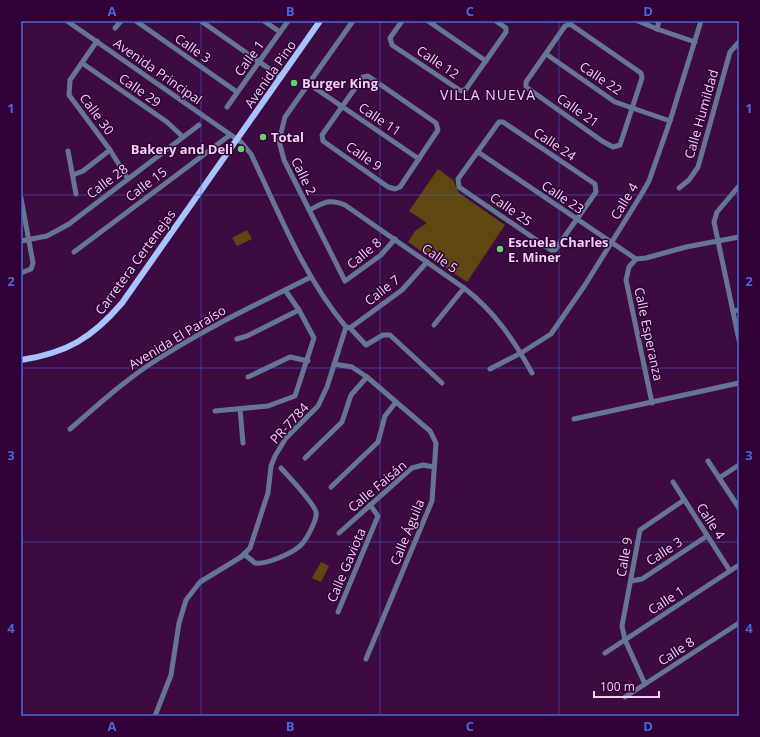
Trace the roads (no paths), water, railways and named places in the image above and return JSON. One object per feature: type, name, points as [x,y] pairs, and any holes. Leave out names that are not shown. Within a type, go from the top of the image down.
[{"type":"main road","name":"Avenida Pino","points":[[238,139],[320,21]]},
{"type":"main road","name":"Carretera Certenejas","points":[[21,360],[46,356],[82,341],[104,324],[122,303],[238,139]]},
{"type":"street","name":"Avenida Principal","points":[[67,21],[230,135],[238,139]]},
{"type":"street","points":[[115,28],[121,21]]},
{"type":"street","name":"Calle 3","points":[[136,21],[238,92]]},
{"type":"street","points":[[201,21],[281,77]]},
{"type":"street","points":[[264,21],[280,32]]},
{"type":"street","name":"Calle 1","points":[[227,107],[288,21]]},
{"type":"street","name":"Calle 2","points":[[345,281],[284,160],[279,141],[285,117],[353,21]]},
{"type":"street","name":"Calle 12","points":[[402,21],[390,38],[392,45],[461,91],[466,89],[486,61]]},
{"type":"street","points":[[428,21],[486,61],[506,32],[506,28],[496,21]]},
{"type":"street","points":[[638,21],[695,42]]},
{"type":"street","points":[[657,29],[659,21]]},
{"type":"street","name":"Calle 4","points":[[490,369],[521,353],[551,334],[612,242],[649,181],[670,121],[701,21]]},
{"type":"street","points":[[546,54],[565,26],[570,24],[577,28],[641,73],[642,78],[632,109]]},
{"type":"street","name":"Calle 30","points":[[97,42],[70,80],[69,95],[110,150],[128,179]]},
{"type":"street","name":"Calle Humildad","points":[[678,188],[689,180],[698,167],[730,52],[739,42]]},
{"type":"street","name":"Calle 22","points":[[546,54],[615,102],[670,121]]},
{"type":"street","name":"Calle 21","points":[[546,54],[526,82],[526,87],[602,141],[613,146],[620,145],[632,109]]},
{"type":"street","name":"Calle 29","points":[[82,63],[167,122],[183,137]]},
{"type":"street","points":[[342,106],[363,77],[368,76],[436,123],[438,130],[418,159]]},
{"type":"street","name":"Calle 11","points":[[309,84],[418,159]]},
{"type":"street","name":"Calle 9","points":[[342,106],[322,135],[323,141],[388,187],[395,189],[400,187],[418,159]]},
{"type":"street","name":"Calle 24","points":[[478,152],[496,125],[503,122],[594,184],[596,192],[577,220]]},
{"type":"street","name":"Calle 28","points":[[21,241],[47,236],[69,224],[199,125]]},
{"type":"street","name":"Calle 15","points":[[74,252],[230,135]]},
{"type":"street","points":[[238,139],[250,154],[311,277],[328,306],[366,345],[383,335],[390,335],[442,383]]},
{"type":"street","points":[[73,175],[83,171],[110,150]]},
{"type":"street","points":[[68,151],[76,194]]},
{"type":"street","name":"Calle 23","points":[[478,152],[636,259]]},
{"type":"street","name":"Calle 25","points":[[478,152],[458,179],[459,187],[505,219],[551,250],[555,250],[577,220]]},
{"type":"street","points":[[739,186],[717,212],[714,222],[739,340]]},
{"type":"street","points":[[21,198],[33,263],[31,269],[21,273]]},
{"type":"street","name":"Calle 5","points":[[309,210],[326,202],[335,200],[345,205],[464,288],[478,299],[496,317],[521,353],[532,373]]},
{"type":"street","points":[[636,259],[646,258],[686,247],[739,237]]},
{"type":"street","name":"Calle 8","points":[[345,281],[381,255],[395,239]]},
{"type":"street","name":"Calle Esperanza","points":[[636,259],[629,267],[626,280],[652,403]]},
{"type":"street","name":"Calle 7","points":[[348,328],[402,290],[427,262]]},
{"type":"street","name":"Avenida El Paraíso","points":[[70,429],[131,378],[158,359],[240,312],[311,277]]},
{"type":"street","points":[[434,325],[464,288]]},
{"type":"street","points":[[215,411],[268,406],[294,396],[308,361],[314,338],[299,310],[285,290]]},
{"type":"street","points":[[237,339],[247,336],[299,310]]},
{"type":"street","points":[[732,311],[739,310]]},
{"type":"street","name":"PR-7784","points":[[155,716],[171,675],[179,623],[186,600],[200,582],[244,554],[250,548],[268,493],[271,466],[275,456],[286,438],[318,406],[327,387],[348,328]]},
{"type":"street","points":[[248,377],[290,357],[308,361]]},
{"type":"street","name":"Calle Águila","points":[[334,364],[352,367],[367,377],[430,431],[436,443],[432,502],[366,659]]},
{"type":"street","points":[[305,458],[342,422],[352,395],[367,377]]},
{"type":"street","points":[[574,419],[739,383]]},
{"type":"street","points":[[331,487],[378,442],[385,416],[396,402]]},
{"type":"street","points":[[240,409],[243,443]]},
{"type":"street","points":[[708,461],[739,508]]},
{"type":"street","name":"Calle Faisán","points":[[339,533],[412,468],[423,465],[434,467]]},
{"type":"street","points":[[719,478],[739,465]]},
{"type":"street","points":[[244,554],[255,563],[270,561],[301,545],[315,523],[317,517],[314,508],[281,468]]},
{"type":"street","name":"Calle 4","points":[[673,482],[730,571]]},
{"type":"street","name":"Calle 9","points":[[645,684],[625,640],[622,626],[640,530],[684,500]]},
{"type":"street","name":"Calle Gaviota","points":[[338,612],[378,516],[370,505]]},
{"type":"street","name":"Calle 3","points":[[631,581],[642,578],[707,536]]},
{"type":"street","name":"Calle 1","points":[[605,653],[739,565]]},
{"type":"street","name":"Calle 8","points":[[625,697],[739,623]]},
{"type":"place","name":"Burger King","points":[[294,83]]},
{"type":"place","name":"Total","points":[[263,137]]},
{"type":"place","name":"Bakery and Deli","points":[[241,149]]},
{"type":"place","name":"Escuela Charles E. Miner","points":[[500,249]]},
{"type":"district","name":"VILLA NUEVA","points":[[488,95]]}]
